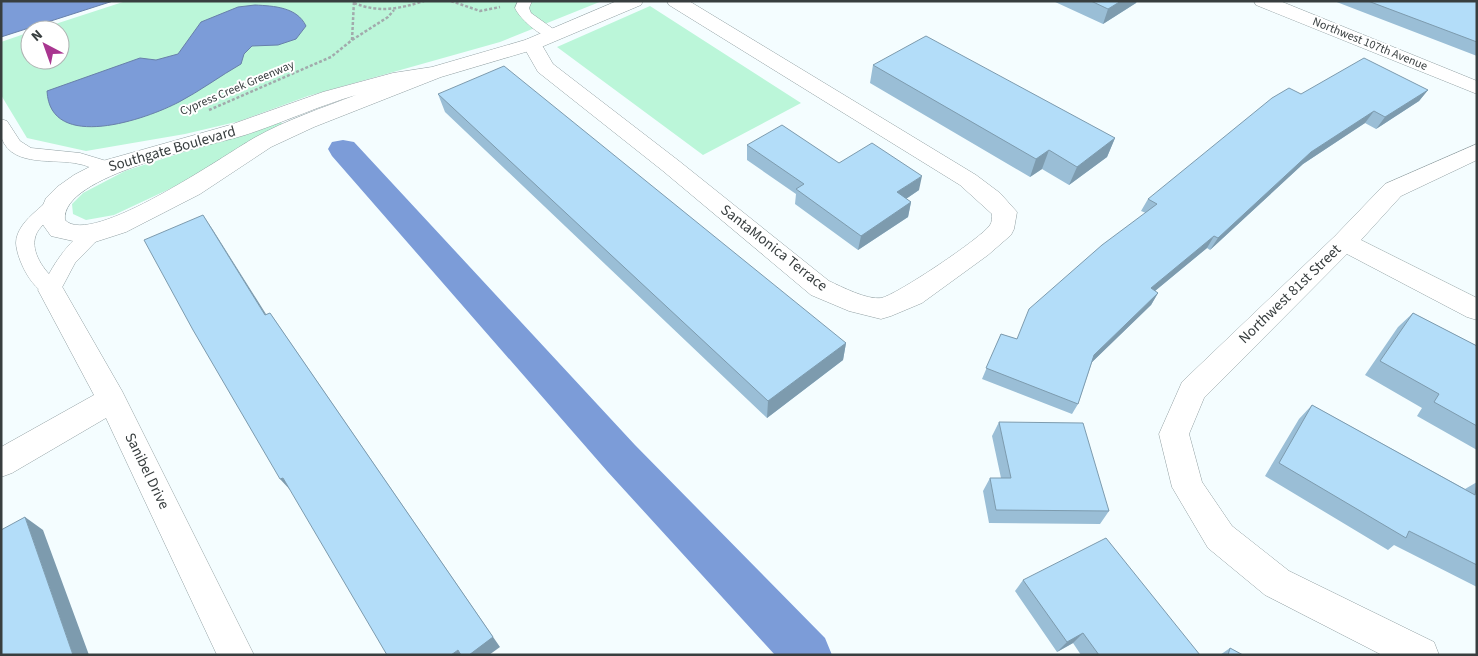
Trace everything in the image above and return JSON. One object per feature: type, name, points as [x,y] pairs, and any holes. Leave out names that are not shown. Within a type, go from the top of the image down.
[{"type":"street","name":"Southgate Boulevard","points":[[434,73],[393,79],[330,96],[238,130],[108,167],[82,180],[65,193],[55,204],[52,212],[53,222],[60,230],[82,234],[95,233],[117,226],[192,188],[263,142],[298,126],[434,73],[554,36],[634,1]]},
{"type":"street","name":"SantaMonica Terrace","points":[[532,44],[545,68],[671,166],[820,288],[849,301],[881,309],[912,296],[979,249],[1002,228],[1005,212],[968,180],[676,1]]},
{"type":"street","name":"Northwest 107th Avenue","points":[[1263,1],[1477,88]]},
{"type":"street","name":"Northwest 81st Street","points":[[1421,655],[1277,583],[1220,537],[1188,487],[1174,434],[1192,391],[1344,242],[1393,190],[1477,151]]},
{"type":"street","points":[[1344,242],[1477,310]]},
{"type":"street","name":"Sanibel Drive","points":[[51,290],[112,400],[236,655]]},
{"type":"street","points":[[1,463],[112,400]]},
{"type":"lane","points":[[525,1],[522,8],[525,15],[554,36]]},
{"type":"lane","points":[[1,124],[14,146],[27,153],[80,158],[108,167]]},
{"type":"lane","name":"Sanibel Drive","points":[[51,290],[30,265],[25,242],[31,226],[55,204]]},
{"type":"lane","points":[[51,290],[61,266],[70,254],[95,233]]},
{"type":"path","points":[[352,40],[354,2],[368,9],[394,10],[424,1]]},
{"type":"path","points":[[451,1],[468,11],[481,12],[498,8],[505,3]]},
{"type":"path","name":"Cypress Creek Greenway","points":[[206,111],[331,57],[352,40],[388,17],[394,10]]},
{"type":"green space","points":[[126,1],[602,1],[500,42],[308,96],[240,121],[185,134],[86,151],[27,138],[1,95],[1,42],[20,35],[20,70],[70,70],[70,20],[68,20]]},
{"type":"green space","points":[[650,6],[801,103],[703,155],[557,47]]},
{"type":"green space","points":[[280,121],[283,125],[195,177],[114,215],[86,220],[73,214],[72,204],[83,193],[125,171]]},
{"type":"water","points":[[1,1],[113,1],[54,20],[20,20],[20,31],[1,37]]},
{"type":"water","points":[[255,5],[277,7],[291,11],[306,26],[296,39],[278,45],[252,46],[244,54],[241,64],[179,102],[145,116],[102,126],[82,126],[64,121],[52,110],[47,91],[140,58],[156,60],[178,54],[201,22],[238,7]]},
{"type":"building","points":[[1091,1],[1121,1],[1108,9]]},
{"type":"building","points":[[1368,1],[1477,1],[1477,42]]},
{"type":"building","points":[[926,36],[1115,138],[1077,167],[1049,150],[1036,159],[873,65]]},
{"type":"building","points":[[1364,58],[1428,90],[1385,117],[1374,111],[1311,152],[1218,238],[1214,236],[1151,288],[1158,293],[1094,355],[1078,404],[986,368],[1001,334],[1017,339],[1029,309],[1102,245],[1157,204],[1148,199],[1272,98],[1289,88],[1301,94]]},
{"type":"building","points":[[504,66],[846,343],[768,401],[438,94]]},
{"type":"building","points":[[782,125],[839,163],[872,143],[922,176],[897,192],[911,202],[861,236],[796,189],[804,184],[747,145]]},
{"type":"building","points":[[203,215],[265,315],[270,313],[493,637],[469,655],[461,655],[458,650],[451,655],[387,655],[283,478],[280,479],[193,330],[144,240]]},
{"type":"building","points":[[1413,313],[1477,346],[1477,426],[1434,402],[1439,394],[1380,361]]},
{"type":"building","points":[[1312,405],[1475,495],[1477,483],[1477,565],[1409,531],[1406,538],[1279,463]]},
{"type":"building","points":[[999,422],[1083,423],[1109,511],[996,510],[990,478],[1011,478]]},
{"type":"building","points":[[25,517],[73,655],[1,655],[1,530]]},
{"type":"building","points":[[1106,538],[1200,655],[1099,655],[1083,633],[1067,642],[1023,580]]},
{"type":"building","points":[[1230,648],[1243,655],[1228,655]]},
{"type":"waterway","points":[[343,149],[621,458],[808,655]]}]
